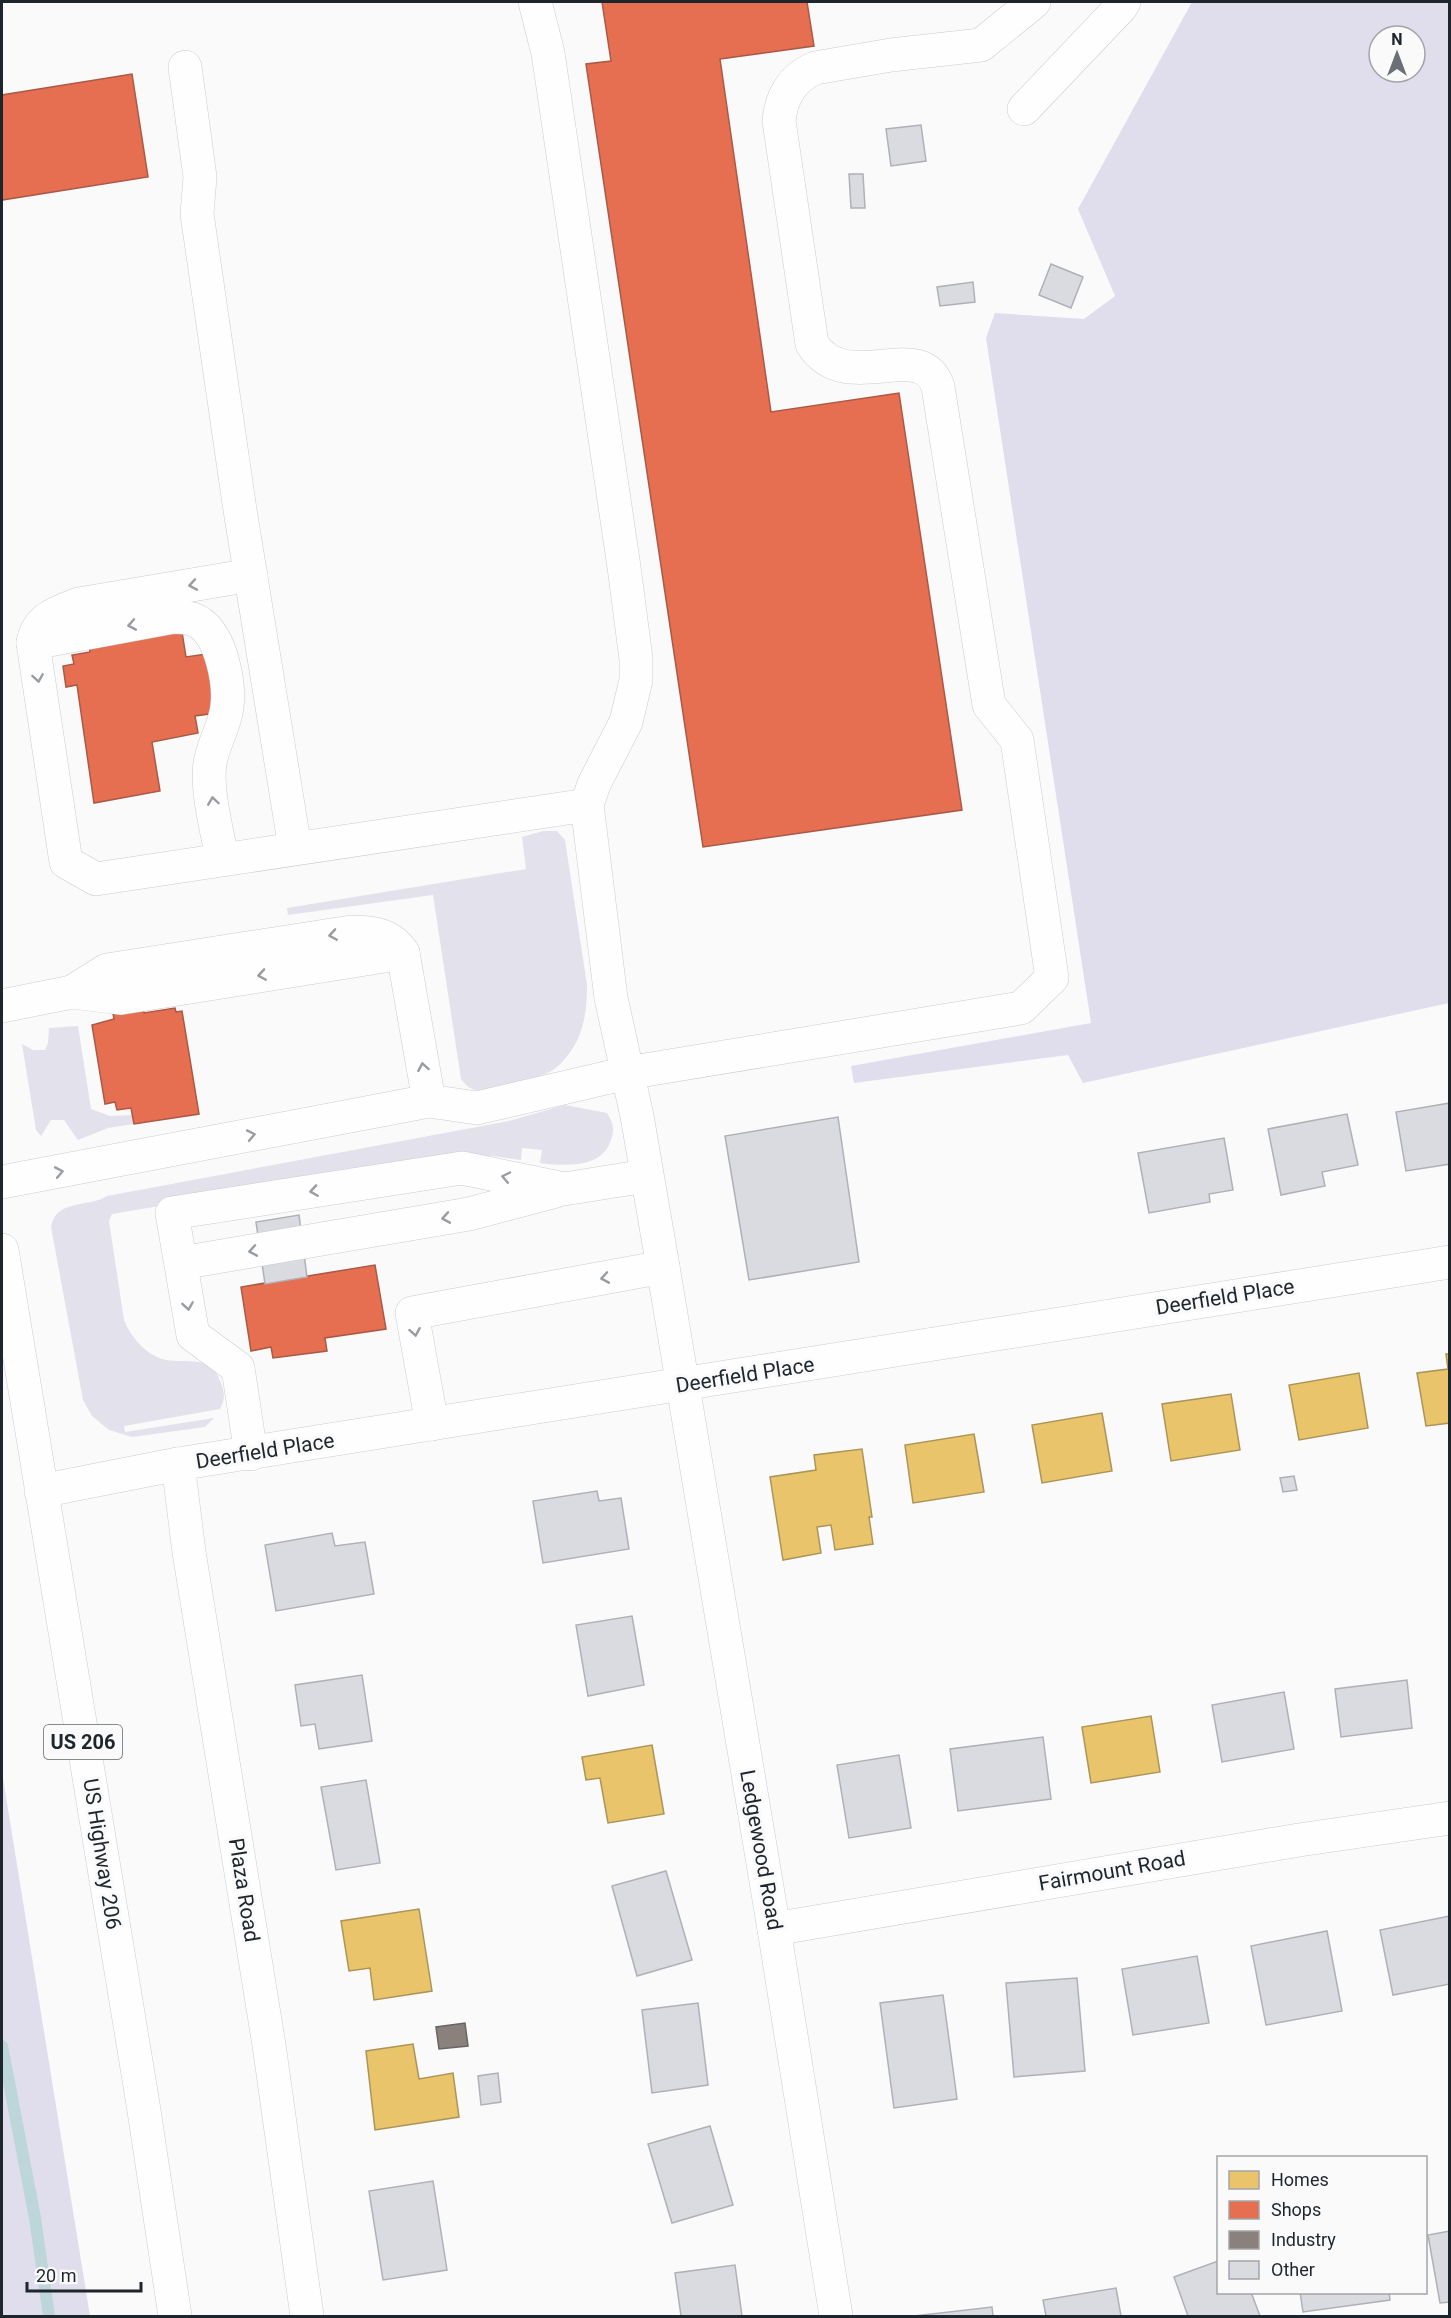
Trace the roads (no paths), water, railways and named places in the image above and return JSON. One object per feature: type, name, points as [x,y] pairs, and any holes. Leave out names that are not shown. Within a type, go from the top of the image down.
[{"type":"main road","points":[[251,575],[79,604],[55,613],[43,621],[35,632],[33,643],[66,862],[96,879],[222,858],[586,805],[594,784],[626,722],[636,680],[636,659],[623,556],[548,53],[535,2]]},
{"type":"main road","points":[[2,1182],[429,1101],[477,1108],[627,1073],[1021,1008],[1052,978],[1017,740],[989,705],[938,387],[932,375],[917,366],[896,364],[870,368],[838,366],[817,352],[812,344],[779,121],[780,110],[787,91],[799,76],[814,68],[981,45],[1034,2]]},
{"type":"main road","points":[[1024,109],[1118,3]]},
{"type":"main road","points":[[185,67],[200,177],[197,214],[295,848]]},
{"type":"main road","points":[[33,643],[173,617],[189,618],[199,622],[207,630],[217,642],[228,706],[215,744],[210,771],[222,858]]},
{"type":"main road","name":"Ledgewood Road","points":[[586,805],[610,998],[637,1116],[663,1267],[836,2316]]},
{"type":"main road","points":[[2,1006],[72,992],[107,970],[351,932],[368,932],[385,936],[396,942],[403,953],[429,1101]]},
{"type":"main road","points":[[251,1454],[238,1368],[193,1335],[172,1213],[462,1168],[564,1189]]},
{"type":"main road","points":[[181,1263],[468,1214],[564,1189],[646,1176]]},
{"type":"main road","name":"US Highway 206","points":[[2,1250],[143,2104],[175,2316]]},
{"type":"main road","name":"Deerfield Place","points":[[41,1491],[178,1464],[1449,1262]]},
{"type":"main road","points":[[432,1424],[412,1313],[663,1267]]},
{"type":"main road","name":"Plaza Road","points":[[178,1464],[189,1552],[269,2045],[307,2316]]},
{"type":"main road","name":"Fairmount Road","points":[[774,1929],[1299,1840],[1449,1818]]},
{"type":"waterway","points":[[2,2046],[35,2218],[49,2316]]}]
